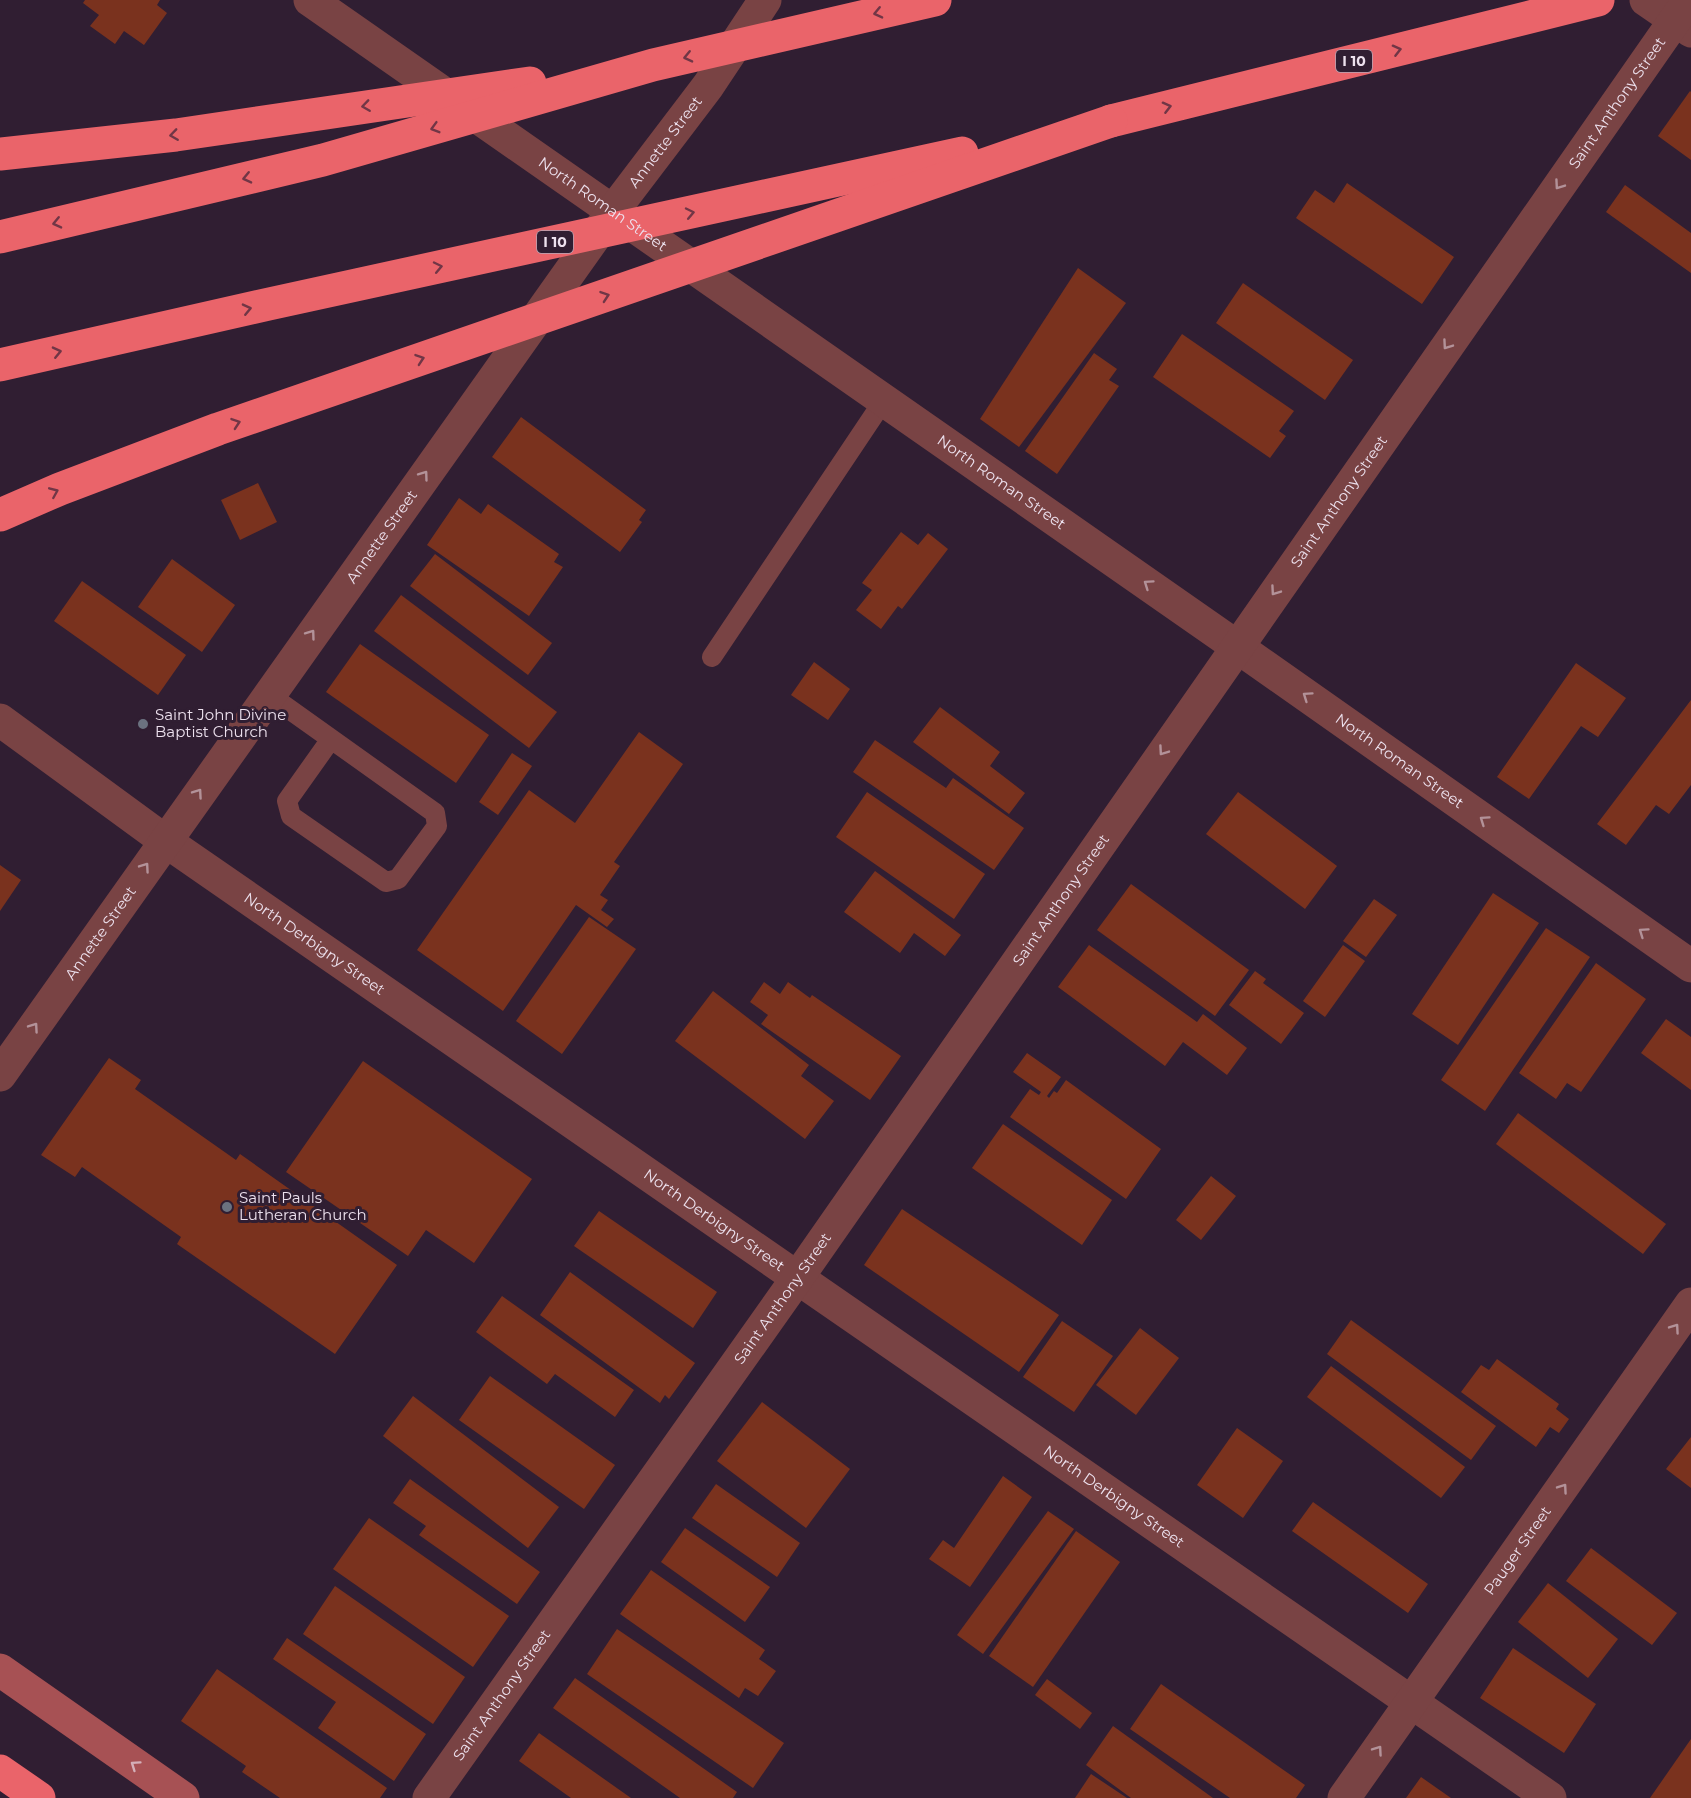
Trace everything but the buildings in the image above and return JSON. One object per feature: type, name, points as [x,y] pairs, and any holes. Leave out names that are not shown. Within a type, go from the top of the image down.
[{"type":"highway","points":[[0,237],[323,160],[653,65],[935,0]]},
{"type":"highway","name":"I 10","points":[[0,365],[269,304],[1111,121],[1598,0]]},
{"type":"highway","points":[[0,154],[176,135],[653,65]]},
{"type":"highway","points":[[0,515],[60,489],[218,429],[1111,121]]},
{"type":"highway","points":[[0,1771],[39,1798]]},
{"type":"main road","points":[[0,1670],[183,1798]]},
{"type":"street","name":"North Roman Street","points":[[310,0],[1236,645],[1691,966]]},
{"type":"street","name":"Annette Street","points":[[0,1075],[164,840],[613,211],[708,86],[765,0]]},
{"type":"street","points":[[1646,0],[1685,17]]},
{"type":"street","name":"Saint Anthony Street","points":[[429,1798],[798,1277],[1236,645],[1685,17]]},
{"type":"street","name":"North Derbigny Street","points":[[0,720],[164,840],[1550,1798]]},
{"type":"street","name":"Pauger Street","points":[[1344,1798],[1691,1304]]},
{"type":"lane","points":[[712,657],[884,400]]},
{"type":"lane","points":[[268,694],[435,813],[437,826],[398,879],[386,882],[291,816],[287,801],[331,739]]},
{"type":"place","name":"Saint John Divine Baptist Church","points":[[143,724]]},
{"type":"place","name":"Saint Pauls Lutheran Church","points":[[227,1207]]}]
